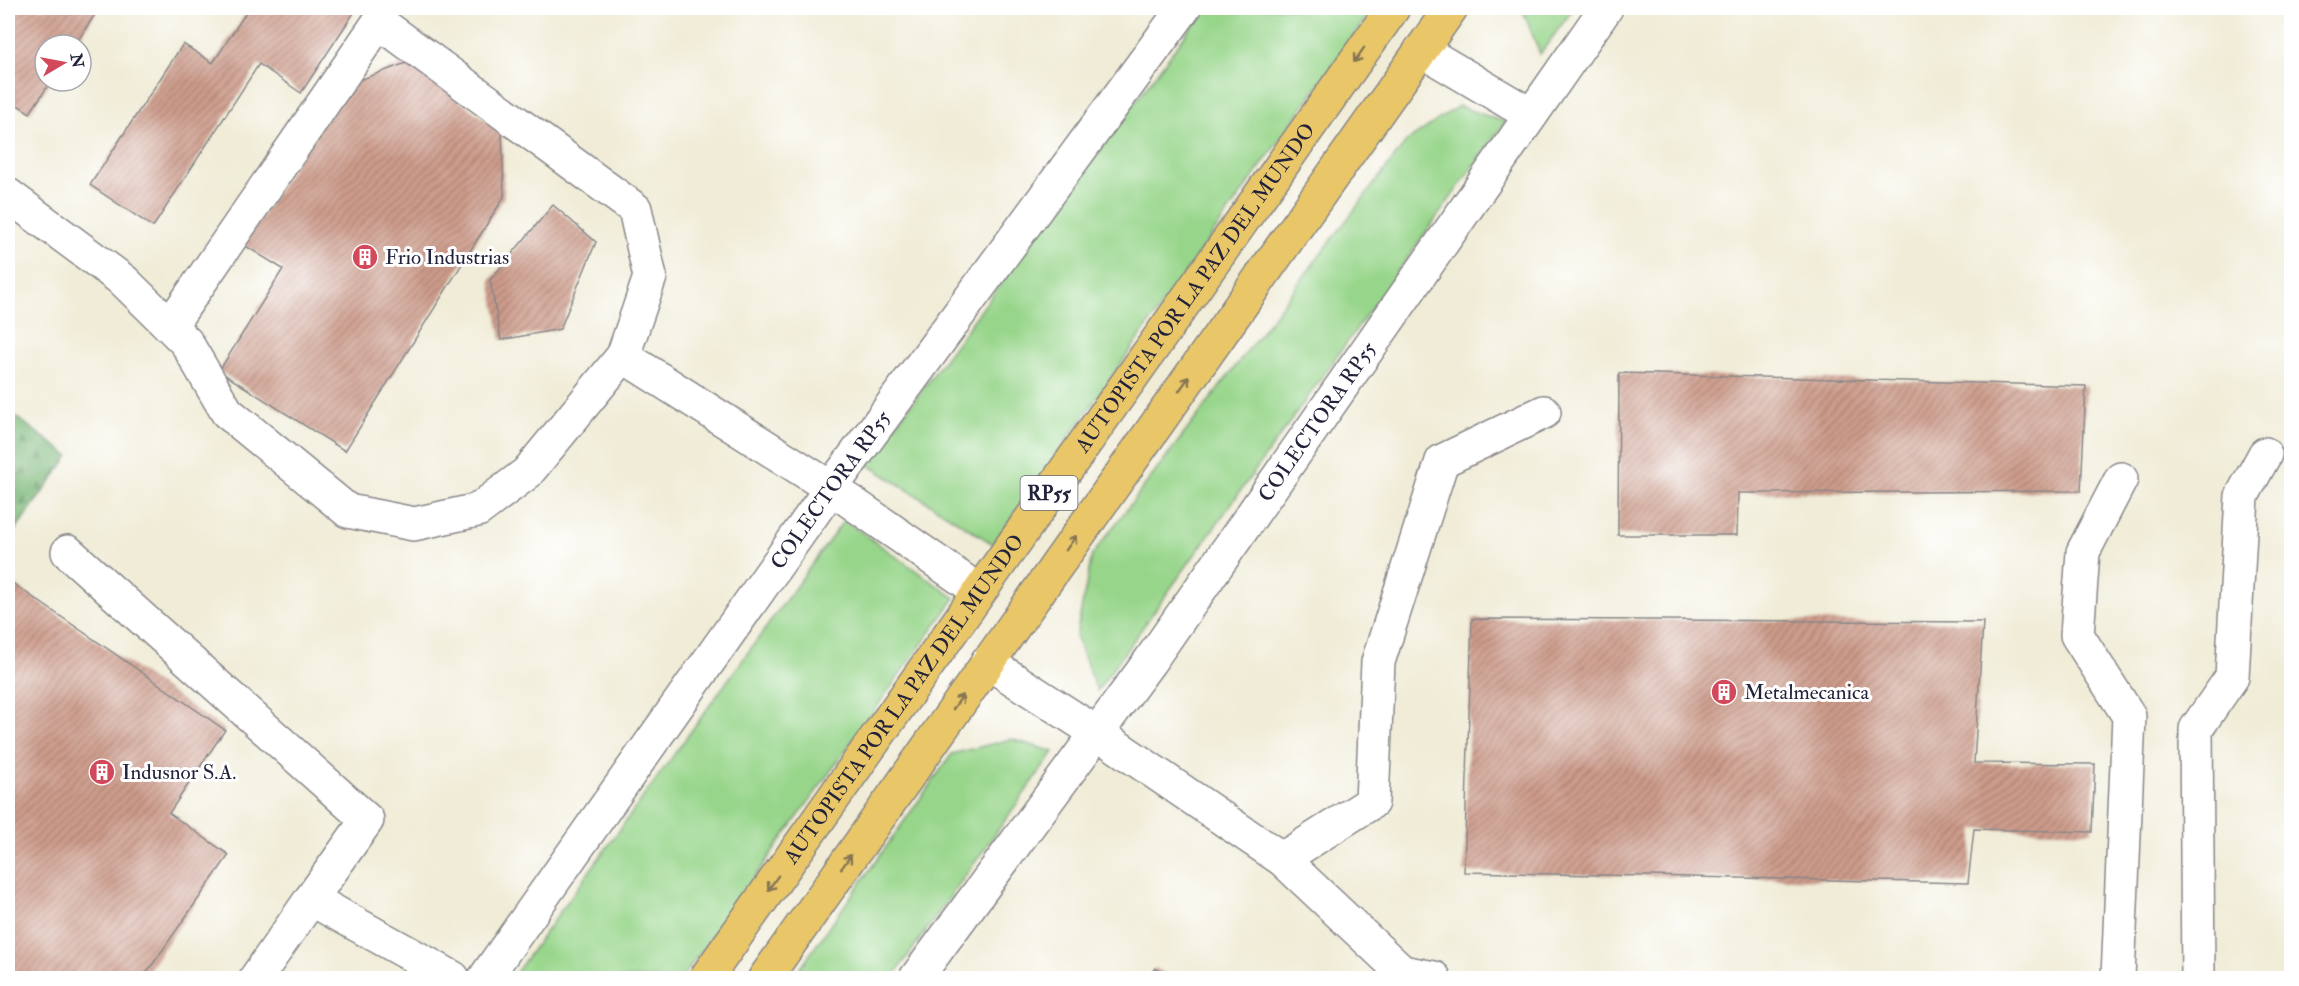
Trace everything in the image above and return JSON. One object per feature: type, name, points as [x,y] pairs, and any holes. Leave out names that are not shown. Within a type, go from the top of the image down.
[{"type":"highway","name":"AUTOPISTA POR LA PAZ DEL MUNDO","points":[[706,978],[1393,8]]},
{"type":"highway","name":"RP55","points":[[765,978],[1451,8]]},
{"type":"street","name":"COLECTORA RP55","points":[[486,978],[831,488],[1184,8]]},
{"type":"street","name":"COLECTORA RP55","points":[[916,978],[1097,733],[1606,8]]},
{"type":"street","points":[[8,195],[124,281],[186,342],[227,412],[348,511],[414,524],[478,510],[527,473],[623,356],[650,277],[635,209],[379,22],[170,326]]},
{"type":"street","points":[[1421,50],[1531,115]]},
{"type":"street","points":[[623,356],[831,488],[979,591]]},
{"type":"street","points":[[1282,859],[1372,801],[1378,662],[1442,461],[1544,412]]},
{"type":"street","points":[[2198,978],[2196,729],[2232,677],[2242,496],[2265,454]]},
{"type":"street","points":[[2118,978],[2129,716],[2077,635],[2083,552],[2121,479]]},
{"type":"street","points":[[68,552],[367,820],[256,978]]},
{"type":"street","points":[[987,662],[1097,733],[1282,859],[1400,975],[1434,978]]},
{"type":"street","points":[[311,899],[453,978]]},
{"type":"green space","points":[[1205,8],[1373,8],[993,544],[867,464]]},
{"type":"green space","points":[[1522,8],[1574,8],[1540,54]]},
{"type":"green space","points":[[1458,106],[1505,122],[1097,691],[1076,636],[1092,555],[1406,142]]},
{"type":"green space","points":[[8,411],[69,456],[8,540]]},
{"type":"green space","points":[[844,520],[955,598],[682,978],[521,978],[515,974]]},
{"type":"green space","points":[[1011,739],[1054,752],[892,978],[793,978],[952,754]]},
{"type":"building","points":[[16,8],[99,8],[83,33],[33,33],[33,93],[43,93],[30,113],[8,99],[8,20]]},
{"type":"building","points":[[249,8],[357,8],[301,93],[259,64],[153,227],[90,185],[183,44],[213,63]]},
{"type":"building","name":"Frio Industrias","points":[[406,63],[502,131],[504,197],[345,451],[219,371],[283,269],[244,245],[343,86]]},
{"type":"building","name":"Frio Industrias","points":[[553,205],[596,242],[560,329],[501,340],[490,280]]},
{"type":"building","points":[[1619,373],[2086,386],[2081,491],[1738,493],[1737,535],[1618,535]]},
{"type":"building","name":"Indusnor S.A.","points":[[8,580],[225,730],[169,813],[229,855],[143,978],[8,978]]},
{"type":"building","name":"Metalmecanica","points":[[1472,619],[1983,622],[1974,763],[2095,764],[2092,832],[1974,829],[1968,883],[1464,872]]},
{"type":"building","points":[[1155,968],[1174,978],[1147,978]]},
{"type":"place","name":"Frio Industrias","points":[[365,257]]},
{"type":"place","name":"Metalmecanica","points":[[1724,692]]},
{"type":"place","name":"Indusnor S.A.","points":[[102,772]]}]
